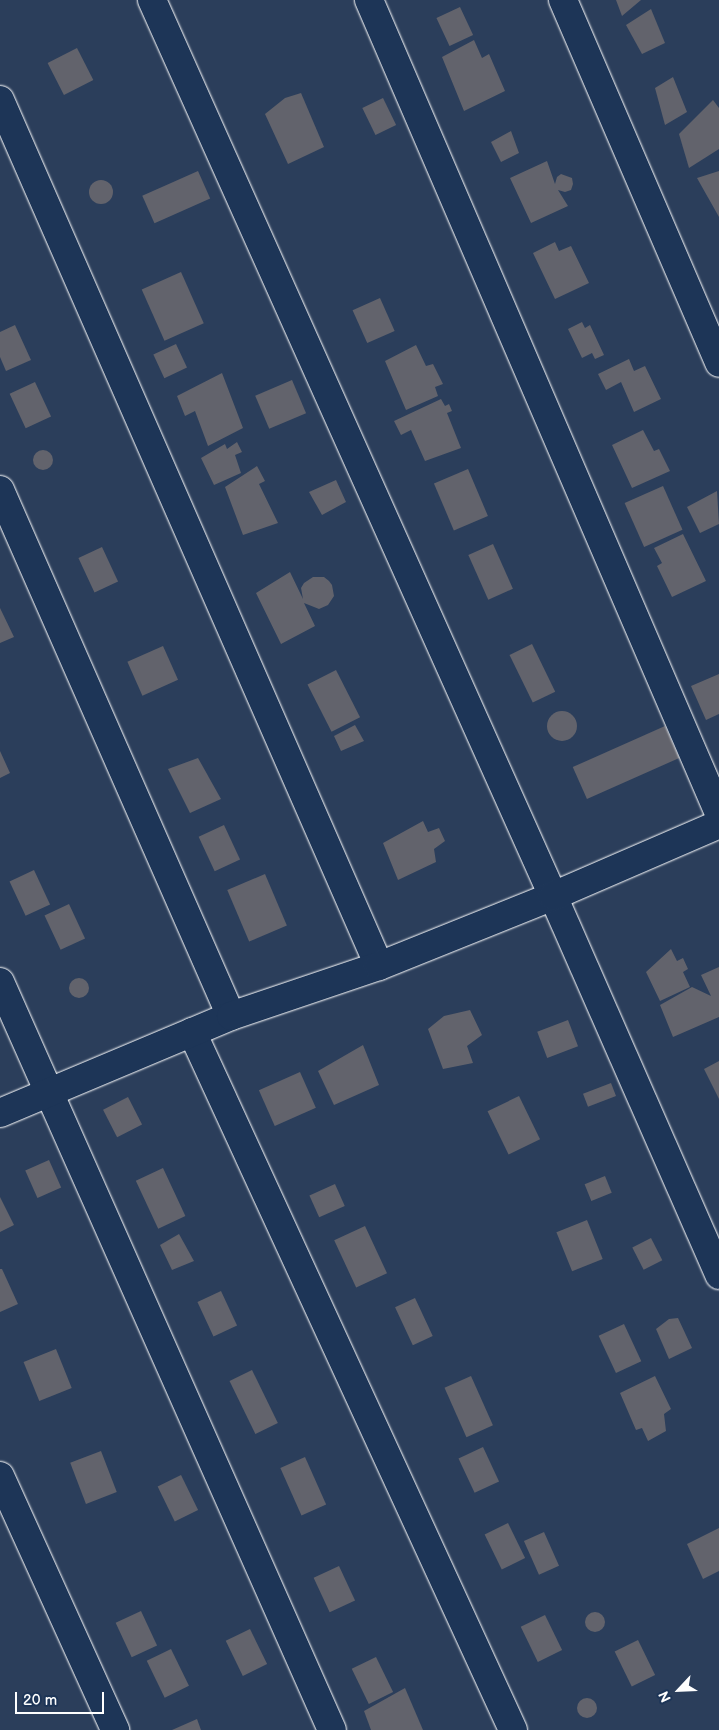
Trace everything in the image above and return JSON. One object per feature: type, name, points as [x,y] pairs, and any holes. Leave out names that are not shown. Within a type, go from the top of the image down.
[{"type":"street","points":[[152,0],[553,896],[719,1275]]},
{"type":"street","points":[[369,0],[719,813]]},
{"type":"street","points":[[563,0],[719,363]]},
{"type":"street","points":[[0,100],[379,966]]},
{"type":"street","points":[[0,490],[231,1016]]},
{"type":"street","points":[[0,1113],[231,1016],[379,966],[553,896],[719,824]]},
{"type":"street","points":[[0,982],[332,1730]]},
{"type":"street","points":[[192,1032],[513,1730]]},
{"type":"street","points":[[0,1476],[115,1730]]},
{"type":"building","points":[[616,0],[641,0],[622,16]]},
{"type":"building","points":[[460,7],[473,35],[450,46],[436,18]]},
{"type":"building","points":[[651,9],[665,43],[642,54],[626,25]]},
{"type":"building","points":[[474,40],[482,58],[489,54],[505,91],[464,111],[442,57]]},
{"type":"building","points":[[77,48],[93,80],[64,95],[48,63]]},
{"type":"building","points":[[673,77],[687,112],[665,125],[655,88]]},
{"type":"building","points":[[301,93],[324,147],[288,164],[265,114],[285,98]]},
{"type":"building","points":[[383,98],[396,125],[375,135],[362,108]]},
{"type":"building","points":[[713,100],[719,108],[719,149],[689,168],[679,134]]},
{"type":"building","points":[[511,131],[519,153],[501,162],[491,142]]},
{"type":"building","points":[[547,161],[555,184],[557,177],[561,174],[572,178],[571,190],[565,192],[558,190],[568,206],[531,223],[510,178]]},
{"type":"building","points":[[198,171],[210,198],[154,223],[142,196]]},
{"type":"building","points":[[719,171],[719,217],[697,178]]},
{"type":"building","points":[[101,180],[110,183],[113,192],[110,201],[101,204],[92,201],[89,192],[92,183]]},
{"type":"building","points":[[555,242],[559,251],[571,246],[589,283],[555,299],[533,253]]},
{"type":"building","points":[[181,272],[204,323],[164,341],[142,289]]},
{"type":"building","points":[[380,298],[395,331],[367,343],[353,310]]},
{"type":"building","points":[[582,322],[585,328],[590,325],[604,355],[595,359],[592,353],[582,358],[568,329]]},
{"type":"building","points":[[15,325],[31,360],[6,371],[0,357],[0,332]]},
{"type":"building","points":[[176,344],[187,368],[164,378],[153,355]]},
{"type":"building","points":[[416,345],[426,366],[433,364],[443,384],[435,387],[438,396],[406,410],[385,361]]},
{"type":"building","points":[[629,359],[634,371],[645,366],[661,399],[634,412],[621,382],[606,390],[598,374]]},
{"type":"building","points":[[222,373],[243,428],[208,446],[195,411],[185,416],[177,396]]},
{"type":"building","points":[[292,380],[306,413],[269,429],[255,396]]},
{"type":"building","points":[[35,382],[51,416],[26,428],[10,394]]},
{"type":"building","points":[[441,399],[445,406],[449,404],[452,411],[447,413],[461,448],[425,461],[411,430],[401,435],[394,421]]},
{"type":"building","points":[[643,430],[654,451],[659,449],[670,471],[632,488],[612,445]]},
{"type":"building","points":[[237,442],[242,452],[235,455],[241,473],[214,485],[201,458],[225,444],[227,449]]},
{"type":"building","points":[[39,450],[47,450],[53,456],[53,464],[47,470],[39,470],[33,464],[33,456]]},
{"type":"building","points":[[257,466],[265,481],[259,484],[278,523],[243,535],[225,487]]},
{"type":"building","points":[[468,469],[488,516],[454,530],[434,483]]},
{"type":"building","points":[[336,480],[346,502],[322,515],[309,492]]},
{"type":"building","points":[[663,486],[683,530],[644,547],[625,503]]},
{"type":"building","points":[[717,491],[719,524],[700,533],[687,507]]},
{"type":"building","points":[[683,534],[706,581],[672,597],[657,566],[662,563],[654,548]]},
{"type":"building","points":[[493,544],[513,589],[488,600],[468,555]]},
{"type":"building","points":[[102,547],[118,581],[94,592],[78,558]]},
{"type":"building","points":[[290,572],[303,599],[301,588],[304,583],[313,577],[324,577],[329,581],[332,585],[334,596],[328,605],[319,609],[304,603],[315,626],[281,644],[256,593]]},
{"type":"building","points":[[0,608],[14,637],[0,643]]},
{"type":"building","points":[[532,644],[555,692],[533,703],[510,655]]},
{"type":"building","points":[[163,646],[178,680],[142,696],[127,662]]},
{"type":"building","points":[[336,670],[360,717],[332,732],[307,685]]},
{"type":"building","points":[[719,674],[719,714],[706,720],[691,686]]},
{"type":"building","points":[[562,711],[572,716],[577,726],[572,736],[562,741],[552,736],[547,726],[552,716]]},
{"type":"building","points":[[355,725],[364,741],[341,751],[334,736]]},
{"type":"building","points":[[665,726],[679,758],[587,799],[573,767]]},
{"type":"building","points":[[0,751],[10,773],[0,778]]},
{"type":"building","points":[[198,758],[221,799],[190,813],[168,769]]},
{"type":"building","points":[[423,821],[428,832],[439,828],[445,841],[434,849],[436,862],[398,880],[383,843]]},
{"type":"building","points":[[224,825],[240,859],[215,871],[199,837]]},
{"type":"building","points":[[34,870],[50,904],[26,916],[10,881]]},
{"type":"building","points":[[265,874],[287,926],[249,942],[227,890]]},
{"type":"building","points":[[69,904],[85,938],[61,950],[45,915]]},
{"type":"building","points":[[671,949],[677,961],[683,958],[688,969],[683,972],[690,987],[660,1001],[646,972]]},
{"type":"building","points":[[719,967],[719,1017],[673,1037],[660,1005],[692,987],[711,996],[701,975]]},
{"type":"building","points":[[75,978],[83,978],[89,984],[89,992],[83,998],[75,998],[69,992],[69,984]]},
{"type":"building","points":[[470,1010],[482,1035],[467,1046],[473,1063],[443,1069],[428,1029],[444,1016]]},
{"type":"building","points":[[568,1020],[578,1046],[547,1058],[537,1032]]},
{"type":"building","points":[[363,1045],[379,1085],[334,1105],[318,1071]]},
{"type":"building","points":[[719,1061],[719,1099],[704,1069]]},
{"type":"building","points":[[300,1072],[316,1108],[275,1126],[259,1090]]},
{"type":"building","points":[[611,1083],[616,1096],[588,1107],[583,1094]]},
{"type":"building","points":[[519,1096],[540,1139],[509,1154],[488,1111]]},
{"type":"building","points":[[128,1097],[142,1125],[117,1137],[103,1110]]},
{"type":"building","points":[[49,1160],[61,1187],[37,1198],[25,1171]]},
{"type":"building","points":[[163,1168],[185,1216],[158,1229],[136,1181]]},
{"type":"building","points":[[605,1176],[612,1193],[591,1201],[585,1184]]},
{"type":"building","points":[[335,1184],[345,1206],[319,1217],[309,1195]]},
{"type":"building","points":[[0,1197],[14,1225],[0,1232]]},
{"type":"building","points":[[587,1220],[603,1259],[572,1271],[556,1232]]},
{"type":"building","points":[[365,1226],[387,1273],[356,1287],[334,1240]]},
{"type":"building","points":[[179,1234],[194,1261],[172,1270],[160,1245]]},
{"type":"building","points":[[651,1238],[662,1260],[644,1270],[632,1248]]},
{"type":"building","points":[[0,1269],[2,1269],[18,1304],[0,1312]]},
{"type":"building","points":[[221,1291],[237,1325],[213,1336],[197,1302]]},
{"type":"building","points":[[415,1298],[433,1336],[413,1345],[395,1307]]},
{"type":"building","points":[[678,1318],[692,1348],[669,1359],[656,1329],[669,1319]]},
{"type":"building","points":[[624,1324],[641,1361],[616,1373],[599,1336]]},
{"type":"building","points":[[56,1349],[72,1388],[39,1401],[24,1362]]},
{"type":"building","points":[[252,1370],[278,1423],[255,1434],[230,1381]]},
{"type":"building","points":[[471,1376],[493,1425],[466,1437],[445,1388]]},
{"type":"building","points":[[655,1376],[671,1409],[664,1414],[666,1431],[648,1441],[642,1428],[636,1430],[620,1393]]},
{"type":"building","points":[[483,1447],[499,1481],[475,1493],[459,1458]]},
{"type":"building","points":[[101,1451],[117,1492],[86,1504],[70,1463]]},
{"type":"building","points":[[305,1457],[326,1505],[301,1515],[280,1468]]},
{"type":"building","points":[[181,1475],[198,1510],[175,1521],[158,1486]]},
{"type":"building","points":[[508,1523],[525,1558],[502,1569],[485,1534]]},
{"type":"building","points":[[719,1528],[719,1571],[703,1579],[687,1544]]},
{"type":"building","points":[[544,1532],[559,1566],[539,1575],[524,1541]]},
{"type":"building","points":[[339,1566],[355,1600],[330,1612],[314,1578]]},
{"type":"building","points":[[141,1611],[157,1645],[132,1657],[116,1623]]},
{"type":"building","points":[[591,1612],[599,1612],[605,1618],[605,1626],[599,1632],[591,1632],[585,1626],[585,1618]]},
{"type":"building","points":[[545,1615],[562,1650],[538,1662],[521,1627]]},
{"type":"building","points":[[250,1629],[267,1664],[243,1676],[226,1641]]},
{"type":"building","points":[[638,1640],[655,1675],[632,1686],[615,1651]]},
{"type":"building","points":[[171,1649],[189,1686],[165,1698],[147,1661]]},
{"type":"building","points":[[376,1657],[393,1692],[369,1704],[352,1669]]},
{"type":"building","points":[[405,1688],[423,1730],[371,1730],[364,1711]]},
{"type":"building","points":[[583,1698],[591,1698],[597,1704],[597,1712],[591,1718],[583,1718],[577,1712],[577,1704]]},
{"type":"building","points":[[197,1719],[201,1730],[172,1730]]}]
